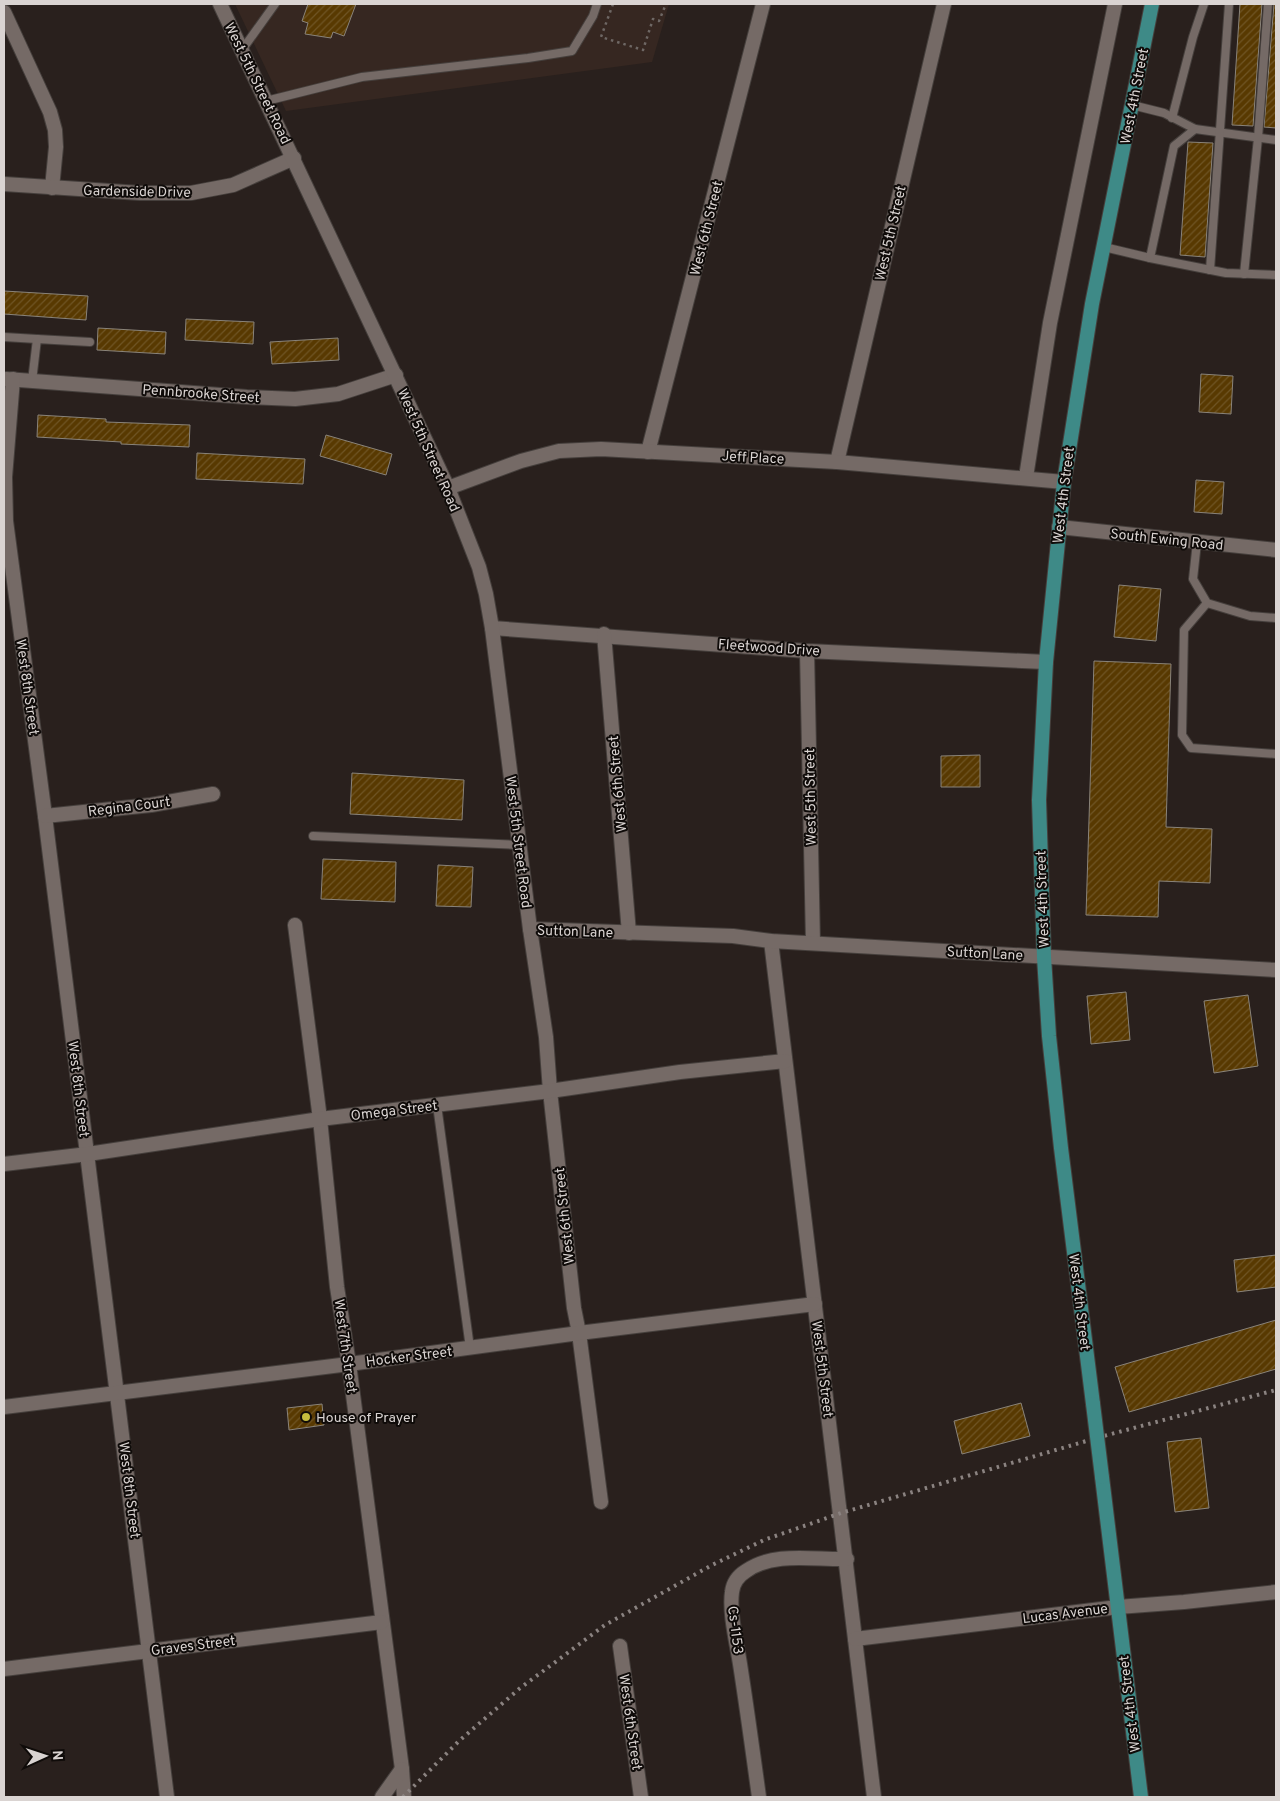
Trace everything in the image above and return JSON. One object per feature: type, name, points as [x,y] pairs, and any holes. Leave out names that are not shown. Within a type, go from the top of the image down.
[{"type":"main road","name":"West 4th Street","points":[[1141,1797],[1061,1148],[1049,1036],[1044,957],[1039,800],[1046,662],[1064,482],[1092,304],[1152,4]]},
{"type":"street","name":"West 5th Street Road","points":[[220,4],[448,488],[479,567],[492,628],[530,929]]},
{"type":"street","name":"West 6th Street","points":[[648,452],[764,4]]},
{"type":"street","name":"West 5th Street","points":[[837,462],[944,4]]},
{"type":"street","points":[[1026,477],[1050,323],[1115,4]]},
{"type":"street","points":[[4,12],[50,112],[55,130],[56,147],[52,188]]},
{"type":"street","name":"Gardenside Drive","points":[[4,184],[140,193],[191,193],[233,185],[294,158]]},
{"type":"street","name":"Pennbrooke Street","points":[[8,379],[296,399],[338,394],[396,375]]},
{"type":"street","name":"West 8th Street","points":[[8,379],[5,477],[6,521],[88,1154],[167,1797]]},
{"type":"street","name":"Jeff Place","points":[[448,488],[521,461],[559,451],[601,449],[837,462],[1026,477],[1064,482]]},
{"type":"street","name":"South Ewing Road","points":[[1058,527],[1276,550]]},
{"type":"street","name":"Fleetwood Drive","points":[[492,628],[604,634],[807,650],[1046,662]]},
{"type":"street","name":"West 6th Street","points":[[604,634],[630,933]]},
{"type":"street","name":"West 5th Street","points":[[807,650],[813,943]]},
{"type":"street","name":"Regina Court","points":[[45,816],[151,805],[213,794]]},
{"type":"street","name":"West 7th Street","points":[[295,925],[320,1120],[337,1287],[349,1364],[402,1769],[404,1797]]},
{"type":"street","name":"West 6th Street","points":[[530,929],[546,1037],[550,1091],[574,1308],[579,1333],[601,1502]]},
{"type":"street","name":"Sutton Lane","points":[[530,929],[733,936],[771,941],[1276,970]]},
{"type":"street","name":"West 5th Street","points":[[771,941],[874,1797]]},
{"type":"street","name":"Omega Street","points":[[4,1164],[680,1072],[784,1061]]},
{"type":"street","name":"Hocker Street","points":[[4,1408],[815,1304]]},
{"type":"street","name":"Cs-1153","points":[[759,1797],[734,1624],[732,1587],[736,1580],[747,1570],[771,1560],[796,1558],[846,1559]]},
{"type":"street","name":"Lucas Avenue","points":[[855,1639],[1118,1607],[1276,1592]]},
{"type":"street","name":"Graves Street","points":[[4,1669],[382,1622]]},
{"type":"street","name":"West 6th Street","points":[[620,1646],[641,1797]]},
{"type":"street","points":[[382,1797],[402,1769]]},
{"type":"lane","points":[[242,50],[275,4]]},
{"type":"lane","points":[[266,101],[362,77],[528,58],[572,51],[593,16],[597,4]]},
{"type":"lane","points":[[1172,118],[1193,37],[1204,4]]},
{"type":"lane","points":[[1210,270],[1228,4]]},
{"type":"lane","points":[[1244,274],[1258,138],[1268,4]]},
{"type":"lane","points":[[1132,105],[1164,113],[1195,129],[1276,140]]},
{"type":"lane","points":[[1150,258],[1174,146],[1195,129]]},
{"type":"lane","points":[[1104,247],[1226,273],[1276,275]]},
{"type":"lane","points":[[4,337],[90,342]]},
{"type":"lane","points":[[32,381],[37,339]]},
{"type":"lane","points":[[1197,542],[1193,579],[1207,603],[1250,616],[1276,618]]},
{"type":"lane","points":[[1207,603],[1184,630],[1182,734],[1191,748],[1276,754]]},
{"type":"lane","points":[[313,836],[519,845]]},
{"type":"lane","points":[[437,1105],[470,1348]]},
{"type":"path","points":[[613,4],[601,37],[643,50],[653,19],[660,21],[666,4]]},
{"type":"shaded area","points":[[235,4],[669,4],[652,62],[286,111]]},
{"type":"building","points":[[308,4],[356,4],[344,36],[333,32],[331,38],[305,34],[308,23],[302,21]]},
{"type":"building","points":[[1240,4],[1262,4],[1253,126],[1232,125]]},
{"type":"building","points":[[1274,4],[1276,4],[1276,128],[1264,127]]},
{"type":"building","points":[[1188,142],[1213,143],[1205,257],[1180,255]]},
{"type":"building","points":[[4,291],[88,296],[86,320],[4,314]]},
{"type":"building","points":[[186,319],[254,322],[253,344],[185,340]]},
{"type":"building","points":[[98,328],[166,332],[165,354],[97,350]]},
{"type":"building","points":[[338,338],[339,360],[272,364],[270,342]]},
{"type":"building","points":[[1201,374],[1233,376],[1231,414],[1199,412]]},
{"type":"building","points":[[38,415],[106,419],[106,422],[190,425],[189,447],[37,437]]},
{"type":"building","points":[[326,435],[392,454],[386,475],[320,456]]},
{"type":"building","points":[[197,453],[305,459],[303,484],[196,479]]},
{"type":"building","points":[[1196,480],[1224,482],[1222,514],[1194,512]]},
{"type":"building","points":[[1119,585],[1161,589],[1156,641],[1114,637]]},
{"type":"building","points":[[1094,661],[1171,664],[1166,827],[1212,829],[1210,883],[1159,881],[1158,917],[1086,915]]},
{"type":"building","points":[[980,755],[980,787],[941,787],[941,756]]},
{"type":"building","points":[[352,773],[464,780],[462,820],[350,814]]},
{"type":"building","points":[[323,859],[396,862],[395,902],[321,899]]},
{"type":"building","points":[[438,865],[473,867],[471,907],[436,906]]},
{"type":"building","points":[[1126,992],[1130,1040],[1091,1044],[1087,996]]},
{"type":"building","points":[[1248,995],[1258,1066],[1214,1073],[1204,1001]]},
{"type":"building","points":[[1276,1255],[1276,1287],[1237,1292],[1234,1260]]},
{"type":"building","points":[[1276,1320],[1276,1369],[1129,1412],[1115,1367]]},
{"type":"building","points":[[1021,1403],[1030,1436],[962,1454],[954,1421]]},
{"type":"building","name":"House of Prayer","points":[[322,1404],[324,1425],[289,1430],[287,1408]]},
{"type":"building","points":[[1201,1438],[1209,1508],[1175,1512],[1167,1442]]},
{"type":"railway","points":[[403,1797],[459,1741],[519,1689],[605,1625],[712,1565],[764,1540],[841,1513],[1100,1437],[1276,1390]]},
{"type":"place","name":"House of Prayer","points":[[306,1417]]}]
